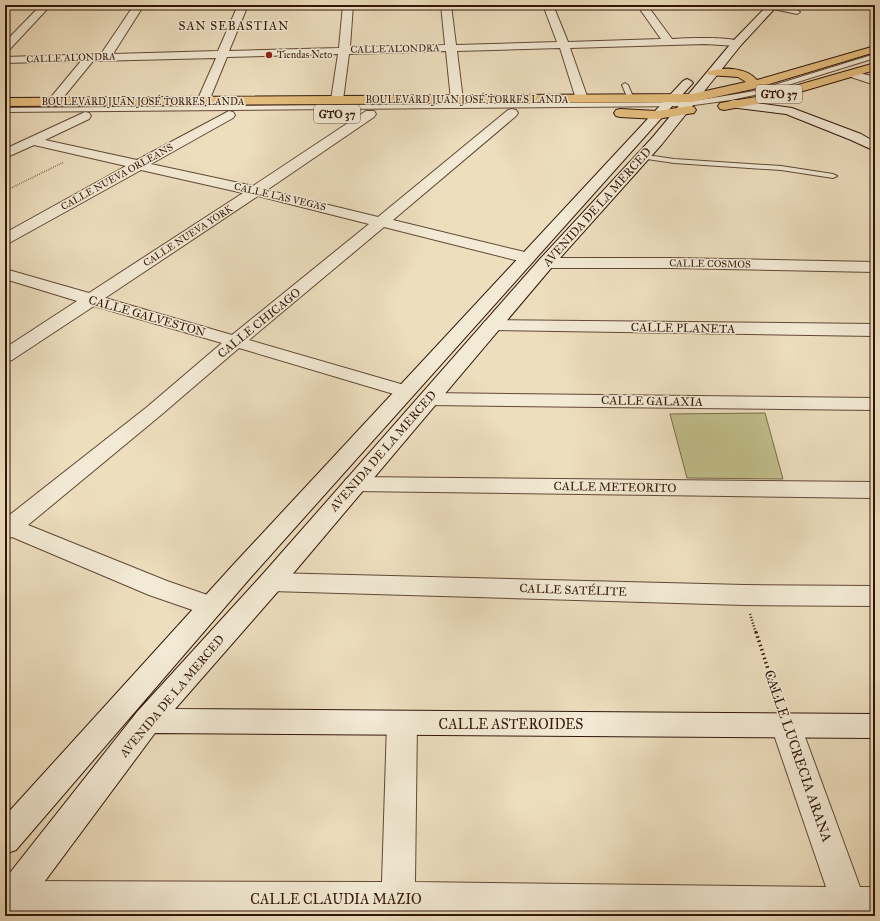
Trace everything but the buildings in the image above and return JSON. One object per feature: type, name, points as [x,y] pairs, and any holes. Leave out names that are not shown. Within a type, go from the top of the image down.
[{"type":"main road","name":"BOULEVARD JUAN JOSÉ TORRES LANDA","points":[[5,116],[229,115],[373,107],[405,107],[512,113],[621,114],[639,119],[661,111],[875,49]]},
{"type":"main road","name":"BOULEVARD JUAN JOSÉ TORRES LANDA","points":[[405,107],[457,100],[631,99],[661,111],[687,104],[734,104],[758,100],[852,74],[875,66]]},
{"type":"main road","points":[[713,73],[742,74],[752,82],[749,86]]},
{"type":"main road","name":"BOULEVARD JUAN JOSÉ TORRES LANDA","points":[[5,102],[337,100],[373,107]]},
{"type":"street","points":[[5,48],[46,5]]},
{"type":"street","points":[[105,58],[139,5]]},
{"type":"street","points":[[203,101],[243,5]]},
{"type":"street","points":[[337,100],[344,51],[348,5]]},
{"type":"street","points":[[446,5],[457,100]]},
{"type":"street","points":[[548,5],[559,29],[582,99]]},
{"type":"street","points":[[642,5],[669,42]]},
{"type":"street","points":[[746,16],[755,5]]},
{"type":"street","name":"AVENIDA DE LA MERCED","points":[[5,839],[210,606],[404,391],[643,156],[737,43],[772,6]]},
{"type":"street","points":[[711,54],[731,31]]},
{"type":"street","name":"CALLE ALONDRA","points":[[5,60],[669,42],[721,41],[737,43]]},
{"type":"street","points":[[53,102],[90,58]]},
{"type":"street","name":"AVENIDA DE LA MERCED","points":[[9,902],[147,721],[271,582],[492,325],[536,260],[661,111],[696,72]]},
{"type":"street","points":[[852,74],[875,81]]},
{"type":"street","points":[[787,92],[782,101],[788,111]]},
{"type":"street","points":[[734,104],[788,111],[850,135],[875,147]]},
{"type":"street","name":"CALLE NUEVA YORK","points":[[5,356],[255,191],[373,107]]},
{"type":"street","name":"CALLE CHICAGO","points":[[7,527],[154,411],[235,342],[512,113]]},
{"type":"street","name":"CALLE NUEVA ORLEANS","points":[[5,239],[229,115]]},
{"type":"street","points":[[5,154],[85,116]]},
{"type":"street","name":"CALLE LAS VEGAS","points":[[32,141],[138,166],[255,191],[536,260]]},
{"type":"street","name":"CALLE COSMOS","points":[[536,260],[875,267]]},
{"type":"street","name":"CALLE GALVESTON","points":[[5,274],[404,391]]},
{"type":"street","name":"CALLE PLANETA","points":[[492,325],[875,330]]},
{"type":"street","name":"CALLE GALAXIA","points":[[429,399],[875,404]]},
{"type":"street","name":"CALLE METEORITO","points":[[354,484],[875,490]]},
{"type":"street","points":[[7,527],[158,588],[210,606]]},
{"type":"street","name":"CALLE SATÉLITE","points":[[271,582],[744,595],[875,596]]},
{"type":"street","name":"CALLE ASTEROIDES","points":[[147,721],[875,726]]},
{"type":"street","points":[[398,907],[402,723]]},
{"type":"street","name":"CALLE LUCRECIA ARANA","points":[[786,726],[859,908]]},
{"type":"street","name":"CALLE CLAUDIA MAZIO","points":[[9,902],[398,907],[859,908]]},
{"type":"lane","points":[[772,6],[796,12]]},
{"type":"lane","points":[[687,104],[729,99],[756,93],[806,79],[846,64],[875,56]]},
{"type":"lane","points":[[625,85],[631,99]]},
{"type":"lane","points":[[405,107],[500,105],[661,111]]},
{"type":"lane","points":[[5,110],[373,107]]},
{"type":"lane","points":[[643,156],[674,161],[781,168],[833,176]]},
{"type":"path","points":[[5,192],[82,153]]},
{"type":"path","name":"CALLE LUCRECIA ARANA","points":[[744,595],[786,726]]},
{"type":"shaded area","points":[[765,413],[783,479],[687,478],[670,414]]},
{"type":"place","name":"Tiendas Neto","points":[[269,55]]},
{"type":"district","name":"SAN SEBASTIAN","points":[[234,26]]}]
